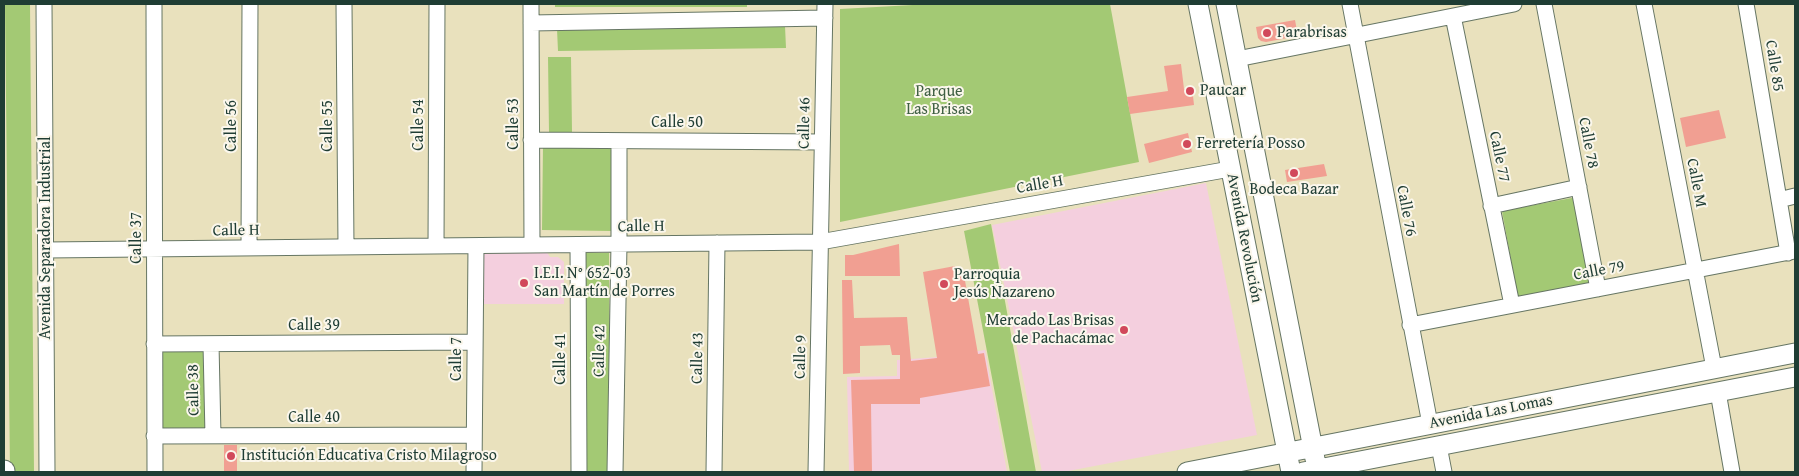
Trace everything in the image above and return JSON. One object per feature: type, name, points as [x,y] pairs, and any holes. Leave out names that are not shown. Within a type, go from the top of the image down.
[{"type":"street","name":"Avenida Separadora Industrial","points":[[44,4],[47,472]]},
{"type":"street","name":"Calle 37","points":[[154,4],[154,472]]},
{"type":"street","name":"Calle 56","points":[[250,4],[250,248]]},
{"type":"street","name":"Calle 55","points":[[344,4],[346,247]]},
{"type":"street","name":"Calle 54","points":[[436,246],[437,4]]},
{"type":"street","name":"Calle 53","points":[[531,4],[532,245]]},
{"type":"street","name":"Avenida Revolución","points":[[1198,4],[1291,472]]},
{"type":"street","name":"Avenida Revolución","points":[[1226,4],[1313,447],[1312,472]]},
{"type":"street","name":"Calle 76","points":[[1350,4],[1430,424]]},
{"type":"street","points":[[1237,59],[1514,4]]},
{"type":"street","name":"Calle 78","points":[[1544,4],[1598,289]]},
{"type":"street","name":"Calle M","points":[[1644,4],[1714,368]]},
{"type":"street","name":"Calle 85","points":[[1746,4],[1779,200],[1792,252]]},
{"type":"street","points":[[531,23],[774,11],[825,11]]},
{"type":"street","name":"Calle 46","points":[[820,242],[825,11]]},
{"type":"street","name":"Calle 77","points":[[1453,16],[1512,305]]},
{"type":"street","name":"Calle 50","points":[[531,140],[822,142]]},
{"type":"street","name":"Calle 42","points":[[615,472],[619,141]]},
{"type":"street","name":"Calle H","points":[[46,250],[820,242],[1230,169]]},
{"type":"street","points":[[1492,206],[1579,187]]},
{"type":"street","points":[[1779,200],[1795,196]]},
{"type":"street","name":"Calle 9","points":[[816,472],[820,242]]},
{"type":"street","name":"Calle 43","points":[[714,472],[717,243]]},
{"type":"street","name":"Calle 41","points":[[578,245],[579,472]]},
{"type":"street","name":"Calle 7","points":[[474,472],[476,246]]},
{"type":"street","name":"Calle 79","points":[[1410,325],[1792,252]]},
{"type":"street","name":"Calle 39","points":[[154,344],[475,342]]},
{"type":"street","name":"Calle 38","points":[[211,344],[213,436]]},
{"type":"street","name":"Avenida Las Lomas","points":[[1187,472],[1795,353]]},
{"type":"street","name":"Avenida Las Lomas","points":[[1312,472],[1795,378]]},
{"type":"street","points":[[1718,392],[1732,472]]},
{"type":"street","name":"Calle 40","points":[[154,436],[474,435]]},
{"type":"street","points":[[1439,446],[1444,472]]},
{"type":"shaded area","name":"Mercado Las Brisas de Pachacámac","points":[[1206,183],[1257,435],[1063,472],[1042,472],[992,225]]},
{"type":"shaded area","name":"I.E.I. N° 652-03 San Martín de Porres","points":[[546,251],[550,257],[558,257],[564,262],[564,304],[484,304],[484,252]]},
{"type":"shaded area","points":[[985,350],[1007,472],[849,472],[847,377],[897,376],[897,360],[938,357]]},
{"type":"green space","points":[[5,4],[30,4],[34,472],[10,472]]},
{"type":"green space","points":[[555,4],[747,4],[747,7],[555,7]]},
{"type":"green space","name":"Parque Las Brisas","points":[[931,4],[1110,4],[1139,162],[840,222],[840,9]]},
{"type":"green space","points":[[785,26],[786,48],[558,51],[557,29]]},
{"type":"green space","points":[[548,57],[571,57],[572,132],[549,132]]},
{"type":"green space","points":[[543,145],[612,146],[612,231],[542,230]]},
{"type":"green space","points":[[1577,197],[1593,285],[1518,298],[1502,211]]},
{"type":"green space","points":[[991,224],[1036,472],[1010,472],[964,231]]},
{"type":"green space","points":[[582,253],[609,253],[610,472],[583,472]]},
{"type":"green space","points":[[160,348],[207,348],[206,430],[160,430]]},
{"type":"building","points":[[1295,20],[1298,36],[1266,42],[1258,38],[1256,27]]},
{"type":"building","points":[[1181,64],[1184,89],[1192,87],[1194,105],[1130,114],[1127,97],[1168,91],[1164,66]]},
{"type":"building","points":[[1719,110],[1726,138],[1686,147],[1680,118]]},
{"type":"building","points":[[1188,133],[1192,152],[1149,163],[1144,144]]},
{"type":"building","points":[[1324,164],[1327,176],[1287,182],[1285,170]]},
{"type":"building","points":[[899,244],[900,276],[845,276],[845,255],[853,255]]},
{"type":"building","points":[[955,266],[957,276],[964,275],[978,354],[984,353],[990,386],[920,398],[920,404],[871,404],[872,472],[854,472],[851,380],[900,379],[900,355],[892,355],[890,345],[860,346],[860,373],[843,374],[842,280],[852,280],[854,318],[907,317],[911,361],[937,358],[923,272]]},
{"type":"building","name":"Institución Educativa Cristo Milagroso","points":[[224,445],[237,445],[237,472],[224,472]]},
{"type":"place","name":"Parabrisas","points":[[1267,33]]},
{"type":"place","name":"Paucar","points":[[1190,91]]},
{"type":"place","name":"Ferretería Posso","points":[[1187,144]]},
{"type":"place","name":"Bodeca Bazar","points":[[1294,173]]},
{"type":"place","name":"I.E.I. N° 652-03 San Martín de Porres","points":[[524,283]]},
{"type":"place","name":"Parroquia Jesús Nazareno","points":[[944,284]]},
{"type":"place","name":"Mercado Las Brisas de Pachacámac","points":[[1124,330]]},
{"type":"place","name":"Institución Educativa Cristo Milagroso","points":[[231,456]]}]
